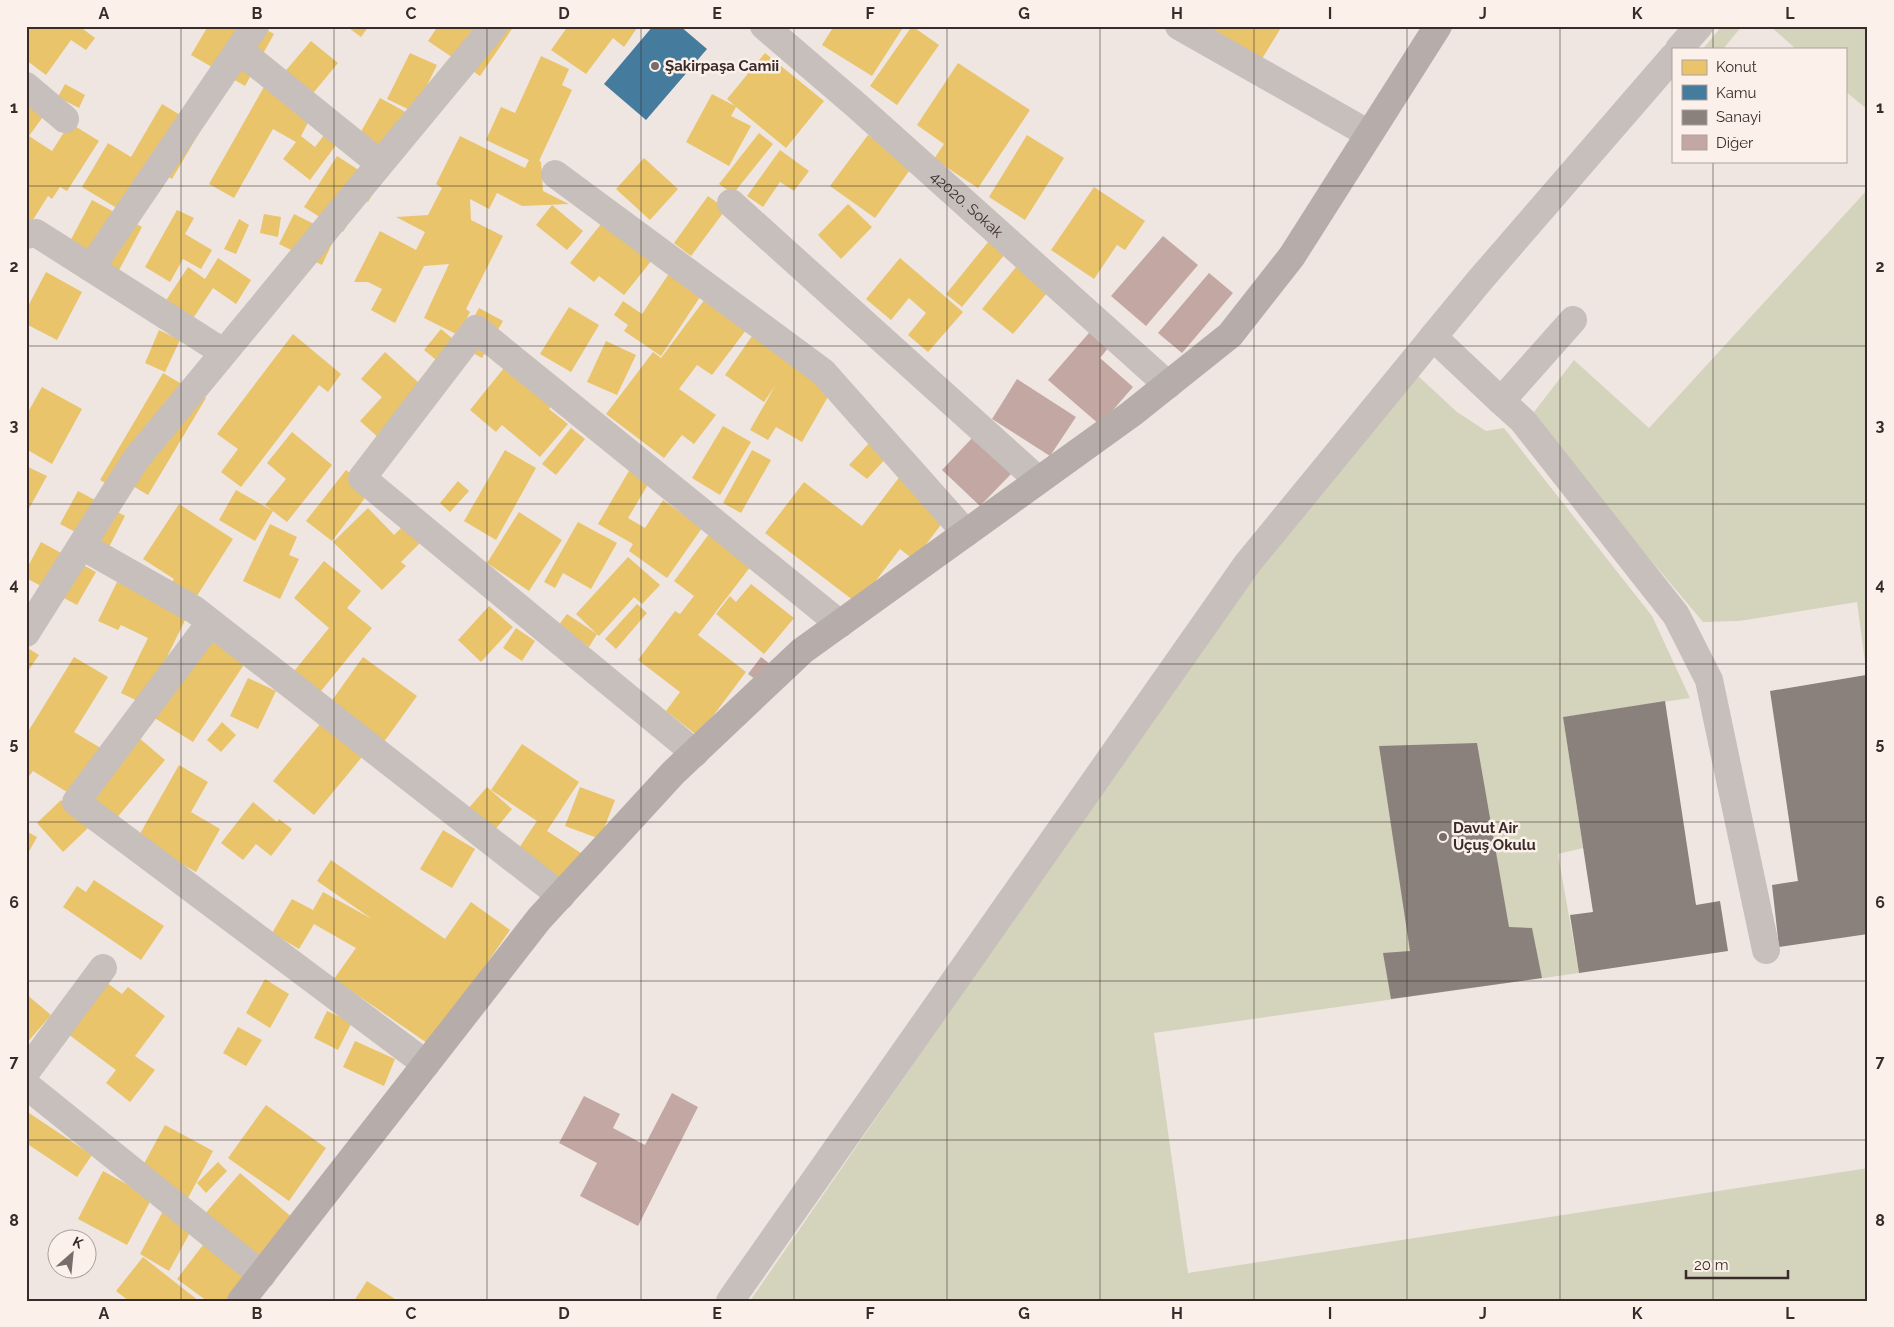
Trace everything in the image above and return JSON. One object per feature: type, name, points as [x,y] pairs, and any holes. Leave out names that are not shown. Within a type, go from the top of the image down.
[{"type":"main road","points":[[241,1301],[539,920],[674,773],[802,652],[1168,384],[1230,334],[1292,256],[1438,26]]},
{"type":"street","points":[[91,268],[255,26]]},
{"type":"street","points":[[26,633],[136,459],[494,26]]},
{"type":"street","name":"42020. Sokak","points":[[764,26],[1168,384]]},
{"type":"street","points":[[1179,26],[1369,134]]},
{"type":"street","points":[[1681,48],[1699,26]]},
{"type":"street","points":[[239,50],[379,163]]},
{"type":"street","points":[[730,1301],[1247,564],[1480,280],[1672,57]]},
{"type":"street","points":[[26,86],[66,120]]},
{"type":"street","points":[[555,174],[823,372],[966,533]]},
{"type":"street","points":[[731,203],[1038,480]]},
{"type":"street","points":[[26,235],[36,233],[223,352]]},
{"type":"street","points":[[1501,401],[1573,320]]},
{"type":"street","points":[[695,753],[362,478],[476,329],[840,624]]},
{"type":"street","points":[[1433,338],[1523,421],[1676,615],[1709,680],[1766,950]]},
{"type":"street","points":[[82,546],[195,610],[560,896]]},
{"type":"street","points":[[210,622],[76,802],[426,1064]]},
{"type":"street","points":[[26,1072],[103,968]]},
{"type":"street","points":[[26,1086],[262,1275]]},
{"type":"green space","points":[[1722,26],[1742,26],[1724,48],[1704,48]]},
{"type":"green space","points":[[1770,26],[1868,26],[1868,110],[1846,92],[1846,48],[1795,48]]},
{"type":"green space","points":[[1868,189],[1868,685],[1857,602],[1739,621],[1703,622],[1542,431],[1534,412],[1574,360],[1649,428]]},
{"type":"green space","points":[[1417,375],[1457,412],[1486,431],[1504,428],[1652,616],[1690,698],[1563,717],[1583,848],[1558,854],[1579,973],[1154,1033],[1188,1273],[1868,1168],[1868,1301],[750,1301],[1199,649],[1337,469]]},
{"type":"building: Konut","points":[[28,26],[79,26],[95,38],[86,50],[71,40],[46,75],[26,60]]},
{"type":"building: Konut","points":[[208,26],[260,26],[274,34],[245,86],[191,55]]},
{"type":"building: Konut","points":[[346,26],[369,26],[361,37]]},
{"type":"building: Konut","points":[[438,26],[514,26],[480,76],[428,41]]},
{"type":"building: Konut","points":[[568,26],[635,26],[637,28],[624,47],[613,38],[586,74],[551,50]]},
{"type":"building: Konut","points":[[834,26],[904,26],[872,76],[822,45]]},
{"type":"building: Konut","points":[[912,26],[939,45],[897,105],[870,86]]},
{"type":"building: Konut","points":[[1189,26],[1282,26],[1257,67]]},
{"type":"building: Konut","points":[[311,41],[338,63],[309,98],[282,75]]},
{"type":"building: Konut","points":[[410,53],[437,65],[414,112],[387,99]]},
{"type":"building: Konut","points":[[765,53],[824,101],[786,148],[736,107],[731,116],[751,126],[729,166],[686,142],[712,94],[735,106],[727,99]]},
{"type":"building: Konut","points":[[541,56],[569,69],[562,85],[572,90],[539,161],[541,162],[543,191],[569,204],[522,206],[497,193],[489,209],[470,199],[471,220],[503,236],[466,309],[470,312],[458,335],[424,318],[449,264],[424,266],[395,323],[371,310],[382,289],[368,282],[354,282],[380,231],[416,250],[425,232],[396,217],[428,215],[442,188],[436,184],[460,136],[525,168],[529,160],[486,140],[501,107],[515,113]]},
{"type":"building: Konut","points":[[958,63],[1030,110],[978,188],[934,159],[944,144],[917,125]]},
{"type":"building: Konut","points":[[65,84],[85,95],[79,108],[58,97]]},
{"type":"building: Konut","points":[[265,85],[313,113],[301,136],[315,147],[324,135],[336,145],[310,180],[283,159],[296,142],[273,129],[234,198],[209,184]]},
{"type":"building: Konut","points":[[26,90],[50,107],[29,136],[52,151],[70,123],[99,141],[67,191],[60,187],[52,199],[48,196],[29,226],[26,225]]},
{"type":"building: Konut","points":[[380,98],[422,121],[401,158],[359,135]]},
{"type":"building: Konut","points":[[162,104],[202,128],[172,179],[147,164],[120,210],[82,187],[108,143],[131,157]]},
{"type":"building: Konut","points":[[759,133],[773,144],[733,194],[719,184]]},
{"type":"building: Konut","points":[[868,135],[912,167],[875,218],[830,186]]},
{"type":"building: Konut","points":[[1027,135],[1064,158],[1025,220],[989,197]]},
{"type":"building: Konut","points":[[780,150],[809,171],[794,191],[780,182],[763,207],[747,196]]},
{"type":"building: Konut","points":[[337,156],[379,183],[368,202],[348,190],[353,215],[343,232],[304,207]]},
{"type":"building: Konut","points":[[644,158],[678,189],[650,220],[616,189]]},
{"type":"building: Konut","points":[[1094,187],[1145,221],[1125,250],[1117,245],[1094,279],[1051,250]]},
{"type":"building: Konut","points":[[708,196],[726,209],[691,256],[674,243]]},
{"type":"building: Konut","points":[[92,200],[142,227],[118,272],[68,245]]},
{"type":"building: Konut","points":[[848,204],[872,227],[841,259],[818,235]]},
{"type":"building: Konut","points":[[552,205],[583,231],[567,250],[536,225]]},
{"type":"building: Konut","points":[[177,210],[194,218],[185,234],[212,250],[201,269],[183,259],[170,282],[145,267]]},
{"type":"building: Konut","points":[[264,214],[281,217],[278,237],[260,233]]},
{"type":"building: Konut","points":[[294,214],[336,235],[322,265],[279,244]]},
{"type":"building: Konut","points":[[239,219],[249,225],[236,254],[224,249]]},
{"type":"building: Konut","points":[[601,224],[664,245],[624,295],[599,276],[594,282],[570,263]]},
{"type":"building: Konut","points":[[989,241],[1005,254],[962,307],[946,294]]},
{"type":"building: Konut","points":[[218,258],[251,280],[236,304],[213,288],[190,323],[163,305],[188,267],[205,279]]},
{"type":"building: Konut","points":[[900,258],[963,312],[928,352],[908,335],[926,313],[909,298],[891,320],[866,299]]},
{"type":"building: Konut","points":[[1016,267],[1047,293],[1013,334],[982,309]]},
{"type":"building: Konut","points":[[46,272],[82,292],[57,340],[26,324],[26,310]]},
{"type":"building: Konut","points":[[670,272],[702,294],[661,356],[624,331],[628,325],[614,315],[623,301],[642,314]]},
{"type":"building: Konut","points":[[705,299],[746,330],[712,375],[697,365],[679,389],[716,415],[694,444],[682,435],[664,458],[606,414],[653,352],[661,358]]},
{"type":"building: Konut","points":[[569,307],[599,325],[571,372],[540,354]]},
{"type":"building: Konut","points":[[479,308],[503,321],[482,358],[462,347],[451,372],[424,350],[441,329],[459,344]]},
{"type":"building: Konut","points":[[159,330],[180,340],[165,372],[145,363]]},
{"type":"building: Konut","points":[[293,334],[341,374],[328,392],[319,385],[241,487],[221,472],[238,449],[217,434]]},
{"type":"building: Konut","points":[[752,336],[833,388],[802,442],[776,427],[768,440],[750,430],[775,386],[764,402],[725,375]]},
{"type":"building: Konut","points":[[606,341],[636,355],[617,395],[587,382]]},
{"type":"building: Konut","points":[[385,352],[429,392],[379,438],[360,421],[382,397],[361,379]]},
{"type":"building: Konut","points":[[508,363],[554,402],[549,409],[568,424],[540,457],[502,425],[496,432],[470,410]]},
{"type":"building: Konut","points":[[163,373],[206,398],[148,495],[126,482],[120,491],[100,480]]},
{"type":"building: Konut","points":[[42,387],[82,409],[52,464],[26,449],[26,416]]},
{"type":"building: Konut","points":[[723,426],[751,442],[720,495],[692,478]]},
{"type":"building: Konut","points":[[571,428],[585,439],[556,475],[542,464]]},
{"type":"building: Konut","points":[[292,432],[332,465],[287,522],[265,505],[286,479],[267,463]]},
{"type":"building: Konut","points":[[871,441],[888,456],[867,479],[849,465]]},
{"type":"building: Konut","points":[[505,450],[536,468],[496,540],[464,521]]},
{"type":"building: Konut","points":[[752,450],[771,460],[741,513],[723,503]]},
{"type":"building: Konut","points":[[633,464],[653,476],[628,518],[645,528],[663,500],[702,528],[667,578],[629,551],[633,544],[598,524]]},
{"type":"building: Konut","points":[[26,466],[47,476],[26,514]]},
{"type":"building: Konut","points":[[346,470],[371,490],[332,541],[306,521]]},
{"type":"building: Konut","points":[[901,475],[950,513],[914,560],[900,549],[858,604],[765,533],[804,482],[862,526]]},
{"type":"building: Konut","points":[[458,481],[469,491],[450,512],[440,503]]},
{"type":"building: Konut","points":[[236,490],[273,511],[255,541],[219,520]]},
{"type":"building: Konut","points":[[78,491],[125,516],[108,549],[60,524]]},
{"type":"building: Konut","points":[[179,504],[233,539],[195,599],[171,584],[174,579],[143,559]]},
{"type":"building: Konut","points":[[368,508],[394,535],[403,526],[420,543],[401,562],[406,566],[382,590],[333,542]]},
{"type":"building: Konut","points":[[519,512],[562,540],[529,591],[487,563]]},
{"type":"building: Konut","points":[[578,522],[617,543],[591,589],[563,573],[555,588],[544,582]]},
{"type":"building: Konut","points":[[270,524],[297,537],[289,555],[299,559],[280,599],[243,581]]},
{"type":"building: Konut","points":[[709,534],[751,566],[698,635],[746,672],[698,736],[666,711],[680,692],[638,660],[675,611],[680,614],[694,596],[674,581]]},
{"type":"building: Konut","points":[[41,542],[96,572],[77,605],[26,578],[26,570]]},
{"type":"building: Konut","points":[[628,557],[660,585],[642,604],[634,597],[599,636],[576,614]]},
{"type":"building: Konut","points":[[324,561],[361,591],[347,608],[372,628],[317,696],[291,675],[329,628],[294,598]]},
{"type":"building: Konut","points":[[117,582],[187,616],[144,704],[121,693],[148,638],[121,625],[118,630],[98,621]]},
{"type":"building: Konut","points":[[751,584],[794,618],[764,654],[716,614],[730,596],[736,602]]},
{"type":"building: Konut","points":[[637,604],[647,613],[616,649],[605,639]]},
{"type":"building: Konut","points":[[489,606],[513,627],[481,662],[458,640]]},
{"type":"building: Konut","points":[[567,614],[597,634],[589,647],[558,626]]},
{"type":"building: Konut","points":[[516,628],[535,641],[522,661],[503,648]]},
{"type":"building: Konut","points":[[206,637],[245,663],[193,742],[153,717]]},
{"type":"building: Konut","points":[[26,647],[39,655],[26,674]]},
{"type":"building: Konut","points":[[74,657],[108,677],[74,732],[104,750],[75,797],[33,771],[26,780],[26,735]]},
{"type":"building: Konut","points":[[363,657],[417,696],[381,746],[328,706]]},
{"type":"building: Konut","points":[[248,678],[276,691],[258,729],[230,716]]},
{"type":"building: Konut","points":[[222,722],[236,735],[221,752],[207,740]]},
{"type":"building: Konut","points":[[321,723],[362,757],[314,815],[273,781]]},
{"type":"building: Konut","points":[[138,737],[165,760],[115,820],[89,798]]},
{"type":"building: Konut","points":[[522,744],[579,782],[547,831],[584,855],[565,883],[517,851],[537,821],[491,790]]},
{"type":"building: Konut","points":[[179,765],[208,782],[191,812],[220,829],[196,872],[137,839]]},
{"type":"building: Konut","points":[[487,787],[512,809],[493,832],[467,810]]},
{"type":"building: Konut","points":[[580,787],[615,800],[600,839],[565,826]]},
{"type":"building: Konut","points":[[61,800],[88,828],[63,852],[37,823]]},
{"type":"building: Konut","points":[[253,802],[277,822],[279,819],[292,829],[271,856],[256,844],[243,860],[221,843]]},
{"type":"building: Konut","points":[[443,830],[475,849],[452,888],[420,869]]},
{"type":"building: Konut","points":[[26,831],[37,837],[26,857]]},
{"type":"building: Konut","points":[[331,860],[445,939],[471,902],[510,930],[430,1045],[334,979],[356,948],[314,924],[299,949],[272,933],[292,899],[313,910],[323,892],[372,919],[317,881]]},
{"type":"building: Konut","points":[[94,880],[164,926],[141,960],[63,907],[77,886],[86,892]]},
{"type":"building: Konut","points":[[99,977],[122,994],[128,987],[165,1016],[135,1056],[155,1070],[130,1102],[106,1083],[116,1070],[60,1028]]},
{"type":"building: Konut","points":[[265,979],[289,994],[270,1028],[246,1013]]},
{"type":"building: Konut","points":[[26,994],[51,1015],[26,1044]]},
{"type":"building: Konut","points":[[327,1011],[352,1022],[338,1050],[314,1038]]},
{"type":"building: Konut","points":[[238,1027],[262,1040],[246,1066],[223,1053]]},
{"type":"building: Konut","points":[[355,1041],[395,1059],[384,1086],[343,1067]]},
{"type":"building: Konut","points":[[266,1105],[326,1148],[289,1201],[228,1158]]},
{"type":"building: Konut","points":[[26,1111],[92,1155],[77,1177],[26,1143]]},
{"type":"building: Konut","points":[[165,1125],[213,1151],[188,1198],[140,1171]]},
{"type":"building: Konut","points":[[218,1162],[227,1171],[206,1193],[197,1183]]},
{"type":"building: Konut","points":[[103,1171],[152,1198],[127,1245],[78,1219]]},
{"type":"building: Konut","points":[[240,1173],[294,1219],[259,1261],[204,1215]]},
{"type":"building: Konut","points":[[163,1211],[193,1227],[169,1271],[140,1254]]},
{"type":"building: Konut","points":[[206,1241],[247,1273],[226,1301],[207,1301],[177,1279]]},
{"type":"building: Konut","points":[[143,1257],[199,1301],[129,1301],[116,1291]]},
{"type":"building: Konut","points":[[367,1281],[398,1301],[354,1301]]},
{"type":"building: Kamu","name":"Şakirpaşa Camii","points":[[653,26],[680,26],[707,49],[646,120],[604,84]]},
{"type":"building: Sanayi","points":[[1866,675],[1868,934],[1779,947],[1772,885],[1798,881],[1770,691]]},
{"type":"building: Sanayi","points":[[1665,701],[1696,905],[1720,901],[1728,951],[1579,973],[1570,915],[1593,912],[1563,717]]},
{"type":"building: Sanayi","name":"Davut Air Uçuş Okulu","points":[[1477,743],[1509,927],[1532,928],[1542,978],[1391,999],[1383,953],[1410,951],[1379,746]]},
{"type":"building: Diğer","points":[[1163,236],[1198,265],[1146,326],[1111,296]]},
{"type":"building: Diğer","points":[[1209,273],[1233,293],[1182,353],[1158,333]]},
{"type":"building: Diğer","points":[[1095,326],[1113,342],[1100,358],[1133,387],[1100,425],[1048,380]]},
{"type":"building: Diğer","points":[[1017,379],[1076,417],[1050,456],[992,419]]},
{"type":"building: Diğer","points":[[974,436],[1012,473],[980,506],[942,470]]},
{"type":"building: Diğer","points":[[761,657],[774,667],[762,684],[748,674]]},
{"type":"building: Diğer","points":[[672,1093],[698,1107],[638,1226],[580,1196],[597,1163],[559,1143],[584,1096],[620,1114],[613,1128],[645,1145]]},
{"type":"place","name":"Şakirpaşa Camii","points":[[655,66]]},
{"type":"place","name":"Davut Air Uçuş Okulu","points":[[1443,837]]}]
